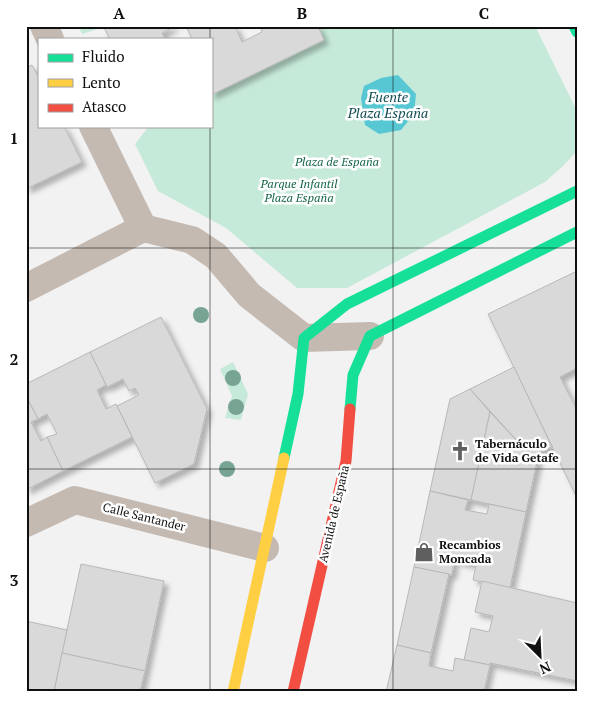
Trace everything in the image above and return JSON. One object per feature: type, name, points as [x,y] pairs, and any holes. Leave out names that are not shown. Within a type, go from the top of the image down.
[{"type":"street","points":[[44,26],[50,38]]},
{"type":"street","points":[[574,26],[577,32]]},
{"type":"street","points":[[94,128],[143,228]]},
{"type":"street","points":[[233,692],[298,394],[304,338],[347,304],[577,192]]},
{"type":"street","points":[[26,288],[143,228],[192,240],[216,256],[249,294],[304,338],[370,336],[577,232]]},
{"type":"street","name":"Avenida de España","points":[[293,692],[346,462],[353,375],[370,336]]},
{"type":"street","name":"Calle Santander","points":[[26,523],[75,500],[265,548]]},
{"type":"green space","points":[[78,26],[107,26],[82,34]]},
{"type":"green space","name":"Plaza de España","points":[[318,26],[535,26],[577,111],[577,151],[545,182],[347,288],[297,288],[226,228],[158,191],[135,144],[147,128],[212,128],[212,95],[324,40]]},
{"type":"green space","points":[[233,362],[248,394],[241,420],[225,418],[232,396],[220,369]]},
{"type":"water","name":"Fuente Plaza España","points":[[398,75],[416,94],[414,114],[401,130],[379,134],[365,125],[361,98],[364,86],[381,78]]},
{"type":"building","points":[[107,26],[175,26],[162,33],[164,38],[109,38],[104,28]]},
{"type":"building","points":[[186,26],[235,26],[242,42],[262,32],[260,26],[318,26],[324,40],[212,95],[212,38],[192,38]]},
{"type":"building","points":[[32,65],[38,76],[38,128],[65,128],[82,162],[26,189],[26,68]]},
{"type":"building","points":[[575,272],[577,275],[577,368],[560,377],[577,410],[577,498],[488,314]]},
{"type":"building","points":[[161,317],[207,409],[194,464],[155,483],[117,406],[139,395],[135,388],[129,391],[123,379],[107,387],[90,352]]},
{"type":"building","points":[[90,352],[106,385],[97,390],[106,409],[116,404],[132,437],[63,471],[47,437],[57,434],[47,414],[38,419],[26,396],[26,384]]},
{"type":"building","points":[[514,367],[552,447],[531,456],[470,389]]},
{"type":"building","name":"Tabernáculo de Vida Getafe","points":[[470,389],[490,412],[471,500],[430,491],[450,399]]},
{"type":"building","points":[[26,396],[38,419],[31,422],[41,441],[47,437],[63,471],[26,490]]},
{"type":"building","points":[[490,412],[531,456],[539,453],[526,512],[471,500]]},
{"type":"building","points":[[430,491],[468,500],[465,510],[487,514],[489,504],[526,512],[510,588],[473,580],[476,565],[454,560],[452,575],[414,567]]},
{"type":"building","points":[[81,564],[164,581],[145,671],[62,653]]},
{"type":"building","points":[[414,567],[449,574],[431,653],[397,645]]},
{"type":"building","points":[[482,581],[577,603],[577,681],[490,663],[490,665],[464,660],[471,628],[489,632],[493,616],[475,612]]},
{"type":"building","points":[[26,621],[67,630],[54,692],[26,692]]},
{"type":"building","points":[[397,645],[431,653],[429,666],[453,671],[455,658],[490,665],[484,692],[386,692]]},
{"type":"building","points":[[62,653],[145,671],[140,692],[54,692]]},
{"type":"traffic: fast","points":[[574,26],[577,32]]},
{"type":"traffic: fast","points":[[284,458],[298,394],[304,338],[347,304],[577,191]]},
{"type":"traffic: fast","points":[[350,409],[353,375],[370,336],[577,232]]},
{"type":"traffic: slow","points":[[233,692],[284,458]]},
{"type":"traffic: jam","points":[[293,692],[346,461],[350,409]]},
{"type":"place","name":"Tabernáculo de Vida Getafe","points":[[460,451]]},
{"type":"place","name":"Recambios Moncada","points":[[424,552]]},
{"type":"park label","name":"Parque Infantil Plaza España","points":[[299,191]]}]
